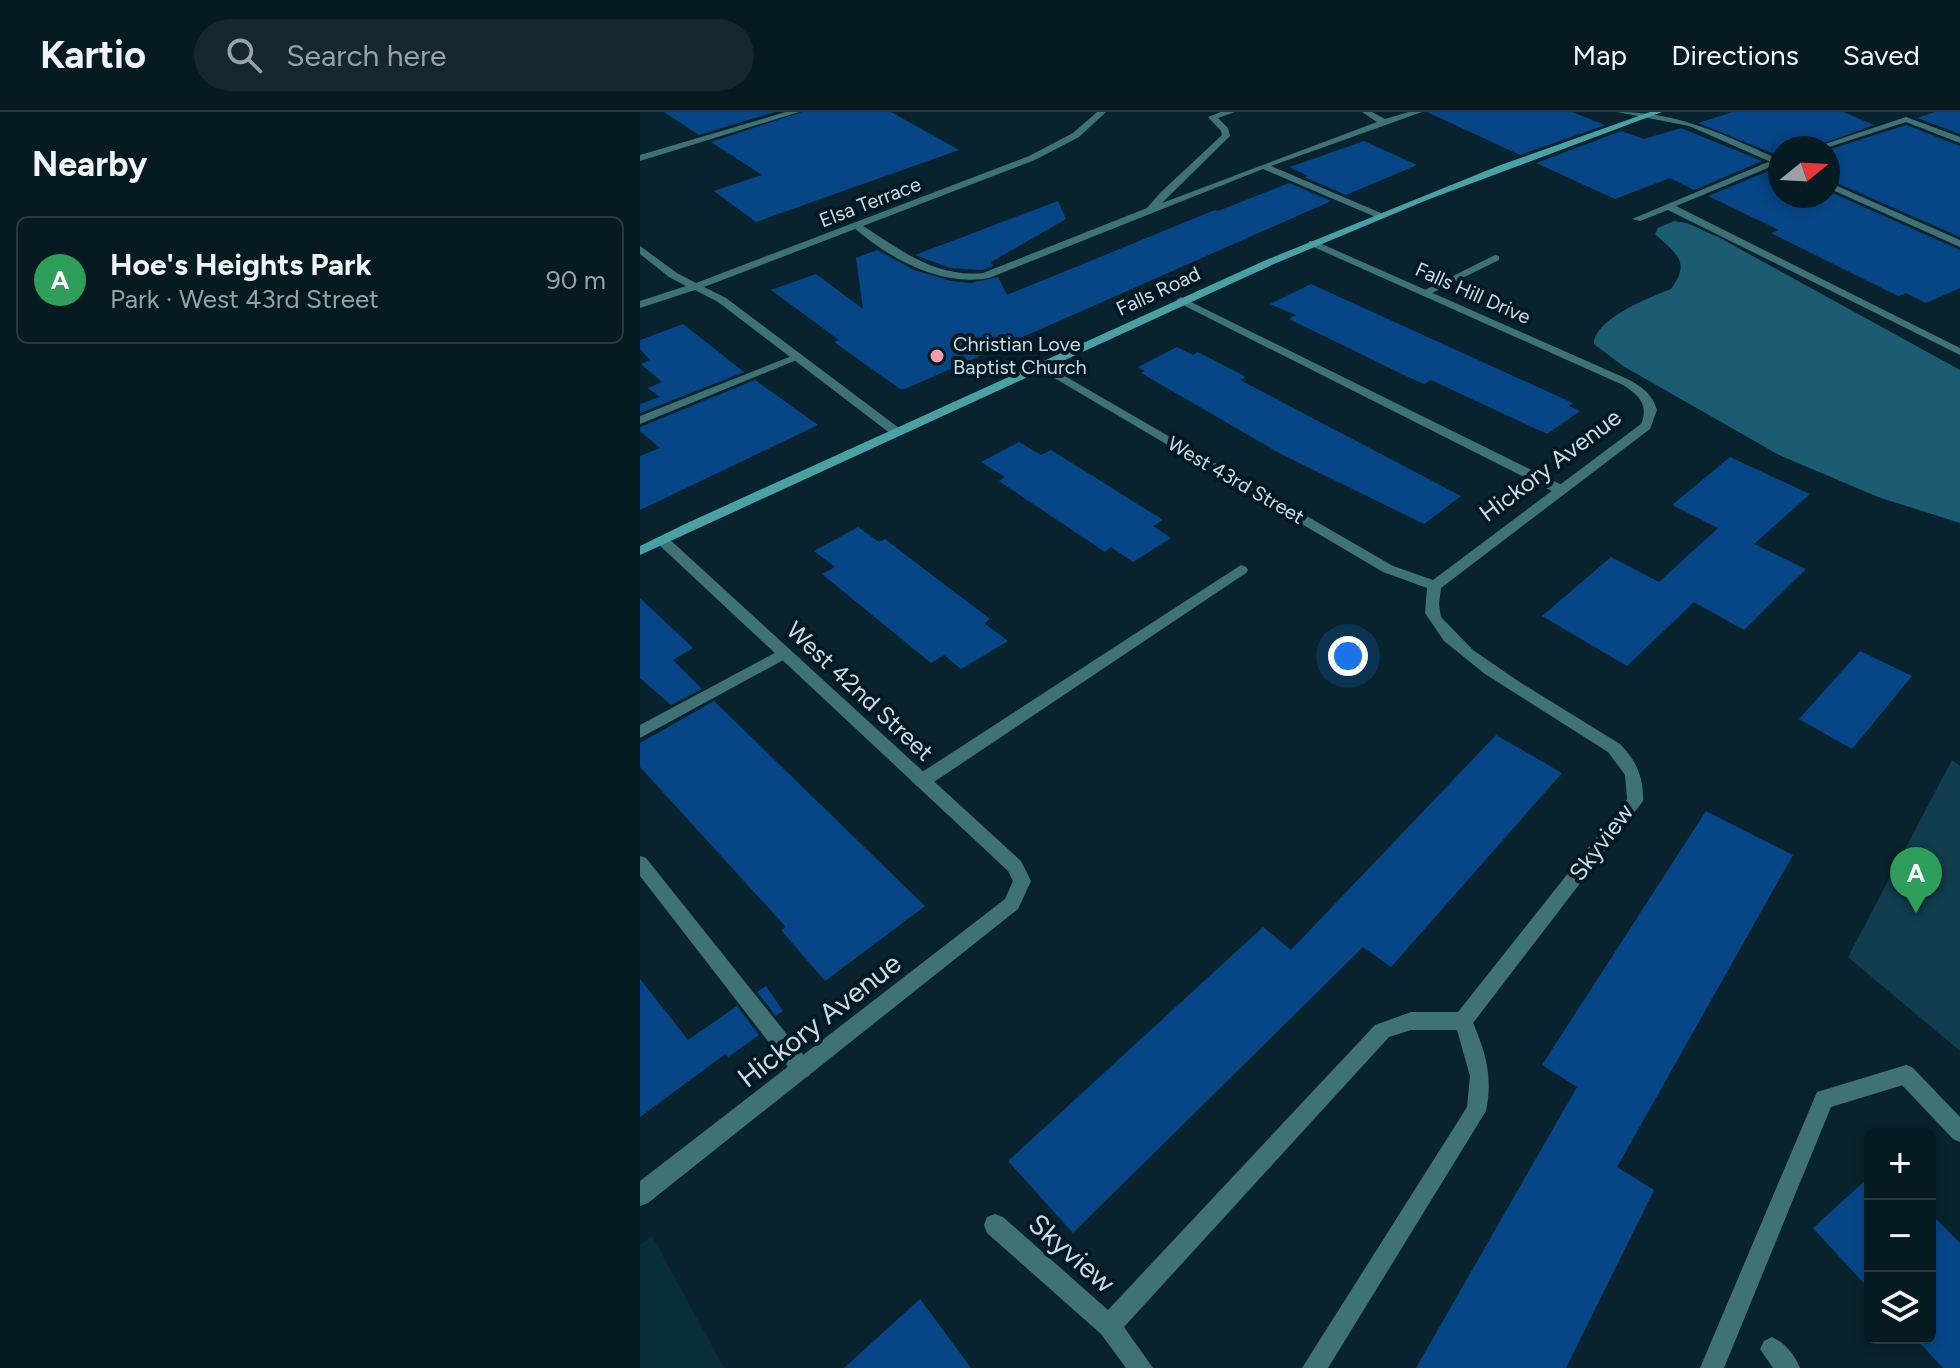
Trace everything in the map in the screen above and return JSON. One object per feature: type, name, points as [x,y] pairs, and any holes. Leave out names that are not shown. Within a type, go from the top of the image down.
[{"type":"main road","name":"Falls Road","points":[[640,551],[895,431],[1312,243],[1378,215],[1653,114]]},
{"type":"street","points":[[640,158],[795,112]]},
{"type":"street","name":"Elsa Terrace","points":[[640,305],[695,287],[1032,158],[1076,135],[1102,112]]},
{"type":"street","points":[[1151,210],[1226,136],[1225,130],[1212,117],[1231,112]]},
{"type":"street","points":[[1366,112],[1384,122]]},
{"type":"street","points":[[857,226],[942,277],[963,281],[1013,267],[1263,166],[1418,112]]},
{"type":"street","points":[[1621,112],[1653,114],[1691,124],[1768,156]]},
{"type":"street","points":[[1840,141],[1928,112]]},
{"type":"street","points":[[1906,119],[1960,140]]},
{"type":"street","points":[[1637,219],[1768,165]]},
{"type":"street","points":[[1263,166],[1378,215]]},
{"type":"street","points":[[1840,190],[1960,244]]},
{"type":"street","points":[[1668,206],[1960,352]]},
{"type":"street","name":"Falls Hill Drive","points":[[1312,243],[1619,379]]},
{"type":"street","points":[[640,249],[673,275],[722,300],[895,431]]},
{"type":"street","points":[[1426,292],[1495,258]]},
{"type":"street","points":[[1181,300],[1559,489]]},
{"type":"street","points":[[640,420],[798,357]]},
{"type":"street","name":"West 43rd Street","points":[[1040,366],[1388,569],[1435,586]]},
{"type":"street","name":"Hickory Avenue","points":[[1435,586],[1646,426],[1652,416],[1652,406],[1639,389],[1619,379]]},
{"type":"street","name":"West 42nd Street","points":[[662,540],[1015,866],[1022,881]]},
{"type":"street","points":[[922,781],[1241,570]]},
{"type":"street","name":"Skyview","points":[[1109,1326],[1382,1031],[1398,1021],[1427,1018],[1463,1021],[1635,801],[1637,786],[1622,754],[1481,664],[1451,638],[1435,619],[1430,600],[1435,586]]},
{"type":"street","points":[[640,732],[784,653]]},
{"type":"street","points":[[640,863],[802,1069]]},
{"type":"street","name":"Hickory Avenue","points":[[640,1195],[1012,904],[1022,881]]},
{"type":"street","points":[[1314,1368],[1476,1111],[1482,1088],[1481,1074],[1463,1021]]},
{"type":"street","points":[[1712,1368],[1824,1099],[1906,1075],[1960,1132]]},
{"type":"street","name":"Skyview","points":[[995,1225],[1109,1326],[1141,1368]]},
{"type":"street","points":[[1772,1349],[1788,1368]]},
{"type":"shaded area","points":[[1674,221],[1687,223],[1720,238],[1960,370],[1960,523],[1878,497],[1779,455],[1623,366],[1594,344],[1596,335],[1613,318],[1637,303],[1671,289],[1680,264],[1674,252],[1655,234],[1658,228]]},
{"type":"shaded area","points":[[1952,760],[1960,766],[1960,1051],[1848,957]]},
{"type":"shaded area","points":[[652,1236],[724,1368],[640,1368],[640,1245]]},
{"type":"building","points":[[664,112],[775,112],[699,135]]},
{"type":"building","points":[[802,112],[891,112],[959,150],[756,222],[714,191],[762,175],[711,142]]},
{"type":"building","points":[[1427,112],[1572,112],[1605,125],[1520,155]]},
{"type":"building","points":[[1733,112],[1843,112],[1874,125],[1840,137],[1768,136],[1768,151],[1698,123]]},
{"type":"building","points":[[1935,112],[1960,112],[1960,134],[1917,118]]},
{"type":"building","points":[[1906,125],[1960,146],[1960,237],[1840,184],[1840,146]]},
{"type":"building","points":[[1681,128],[1762,161],[1694,190],[1670,178],[1615,199],[1536,163],[1621,131],[1644,139]]},
{"type":"building","points":[[1364,141],[1417,165],[1346,195],[1304,177],[1308,176],[1290,167]]},
{"type":"building","points":[[1768,171],[1768,208],[1840,208],[1840,196],[1960,250],[1960,288],[1926,303],[1906,293],[1898,296],[1771,233],[1779,230],[1708,196]]},
{"type":"building","points":[[1289,183],[1331,201],[905,389],[900,389],[834,342],[839,340],[771,290],[816,274],[863,309],[856,258],[877,250],[914,270],[951,281],[971,283],[998,277],[1007,295]]},
{"type":"building","points":[[1058,201],[1066,219],[991,262],[993,266],[982,270],[950,268],[915,255]]},
{"type":"building","points":[[1311,284],[1573,403],[1569,406],[1580,411],[1547,434],[1431,380],[1424,384],[1406,376],[1289,319],[1296,315],[1270,304]]},
{"type":"building","points":[[683,324],[744,372],[640,413],[640,404],[660,397],[648,388],[662,382],[641,364],[650,360],[640,349],[640,340]]},
{"type":"building","points":[[1177,347],[1193,355],[1198,352],[1246,377],[1240,380],[1461,496],[1424,524],[1281,454],[1141,373],[1145,371],[1138,367]]},
{"type":"building","points":[[755,380],[818,425],[640,510],[640,456],[660,448],[640,431],[640,427]]},
{"type":"building","points":[[1019,442],[1041,455],[1051,450],[1163,520],[1153,526],[1171,538],[1133,562],[1111,547],[1105,552],[999,481],[1005,477],[981,462]]},
{"type":"building","points":[[1730,457],[1810,494],[1754,544],[1806,569],[1744,630],[1694,602],[1627,666],[1542,616],[1611,557],[1659,582],[1718,528],[1672,505]]},
{"type":"building","points":[[858,527],[879,542],[885,539],[990,619],[984,623],[1008,641],[961,669],[944,655],[931,663],[822,574],[835,567],[814,551]]},
{"type":"building","points":[[640,598],[693,648],[673,660],[702,689],[671,705],[640,678]]},
{"type":"building","points":[[1860,651],[1912,676],[1852,749],[1799,719]]},
{"type":"building","points":[[714,701],[925,906],[825,981],[781,930],[786,927],[640,767],[640,743]]},
{"type":"building","points":[[1496,735],[1562,773],[1391,967],[1363,947],[1073,1233],[1008,1161],[1263,927],[1291,950]]},
{"type":"building","points":[[1706,811],[1793,855],[1617,1167],[1654,1190],[1566,1368],[1416,1368],[1577,1087],[1542,1065]]},
{"type":"building","points":[[640,979],[688,1040],[737,1006],[759,1035],[728,1057],[725,1054],[640,1117]]},
{"type":"building","points":[[766,986],[783,1011],[776,1016],[757,992]]},
{"type":"building","points":[[1864,1182],[1864,1283],[1813,1228]]},
{"type":"building","points":[[1936,1219],[1960,1243],[1960,1368],[1943,1368],[1921,1344],[1936,1344]]},
{"type":"building","points":[[920,1299],[971,1368],[844,1368]]},
{"type":"place","name":"Christian Love Baptist Church","points":[[937,356]]},
{"type":"place","name":"Hoe's Heights Park","points":[[1916,913]]}]
